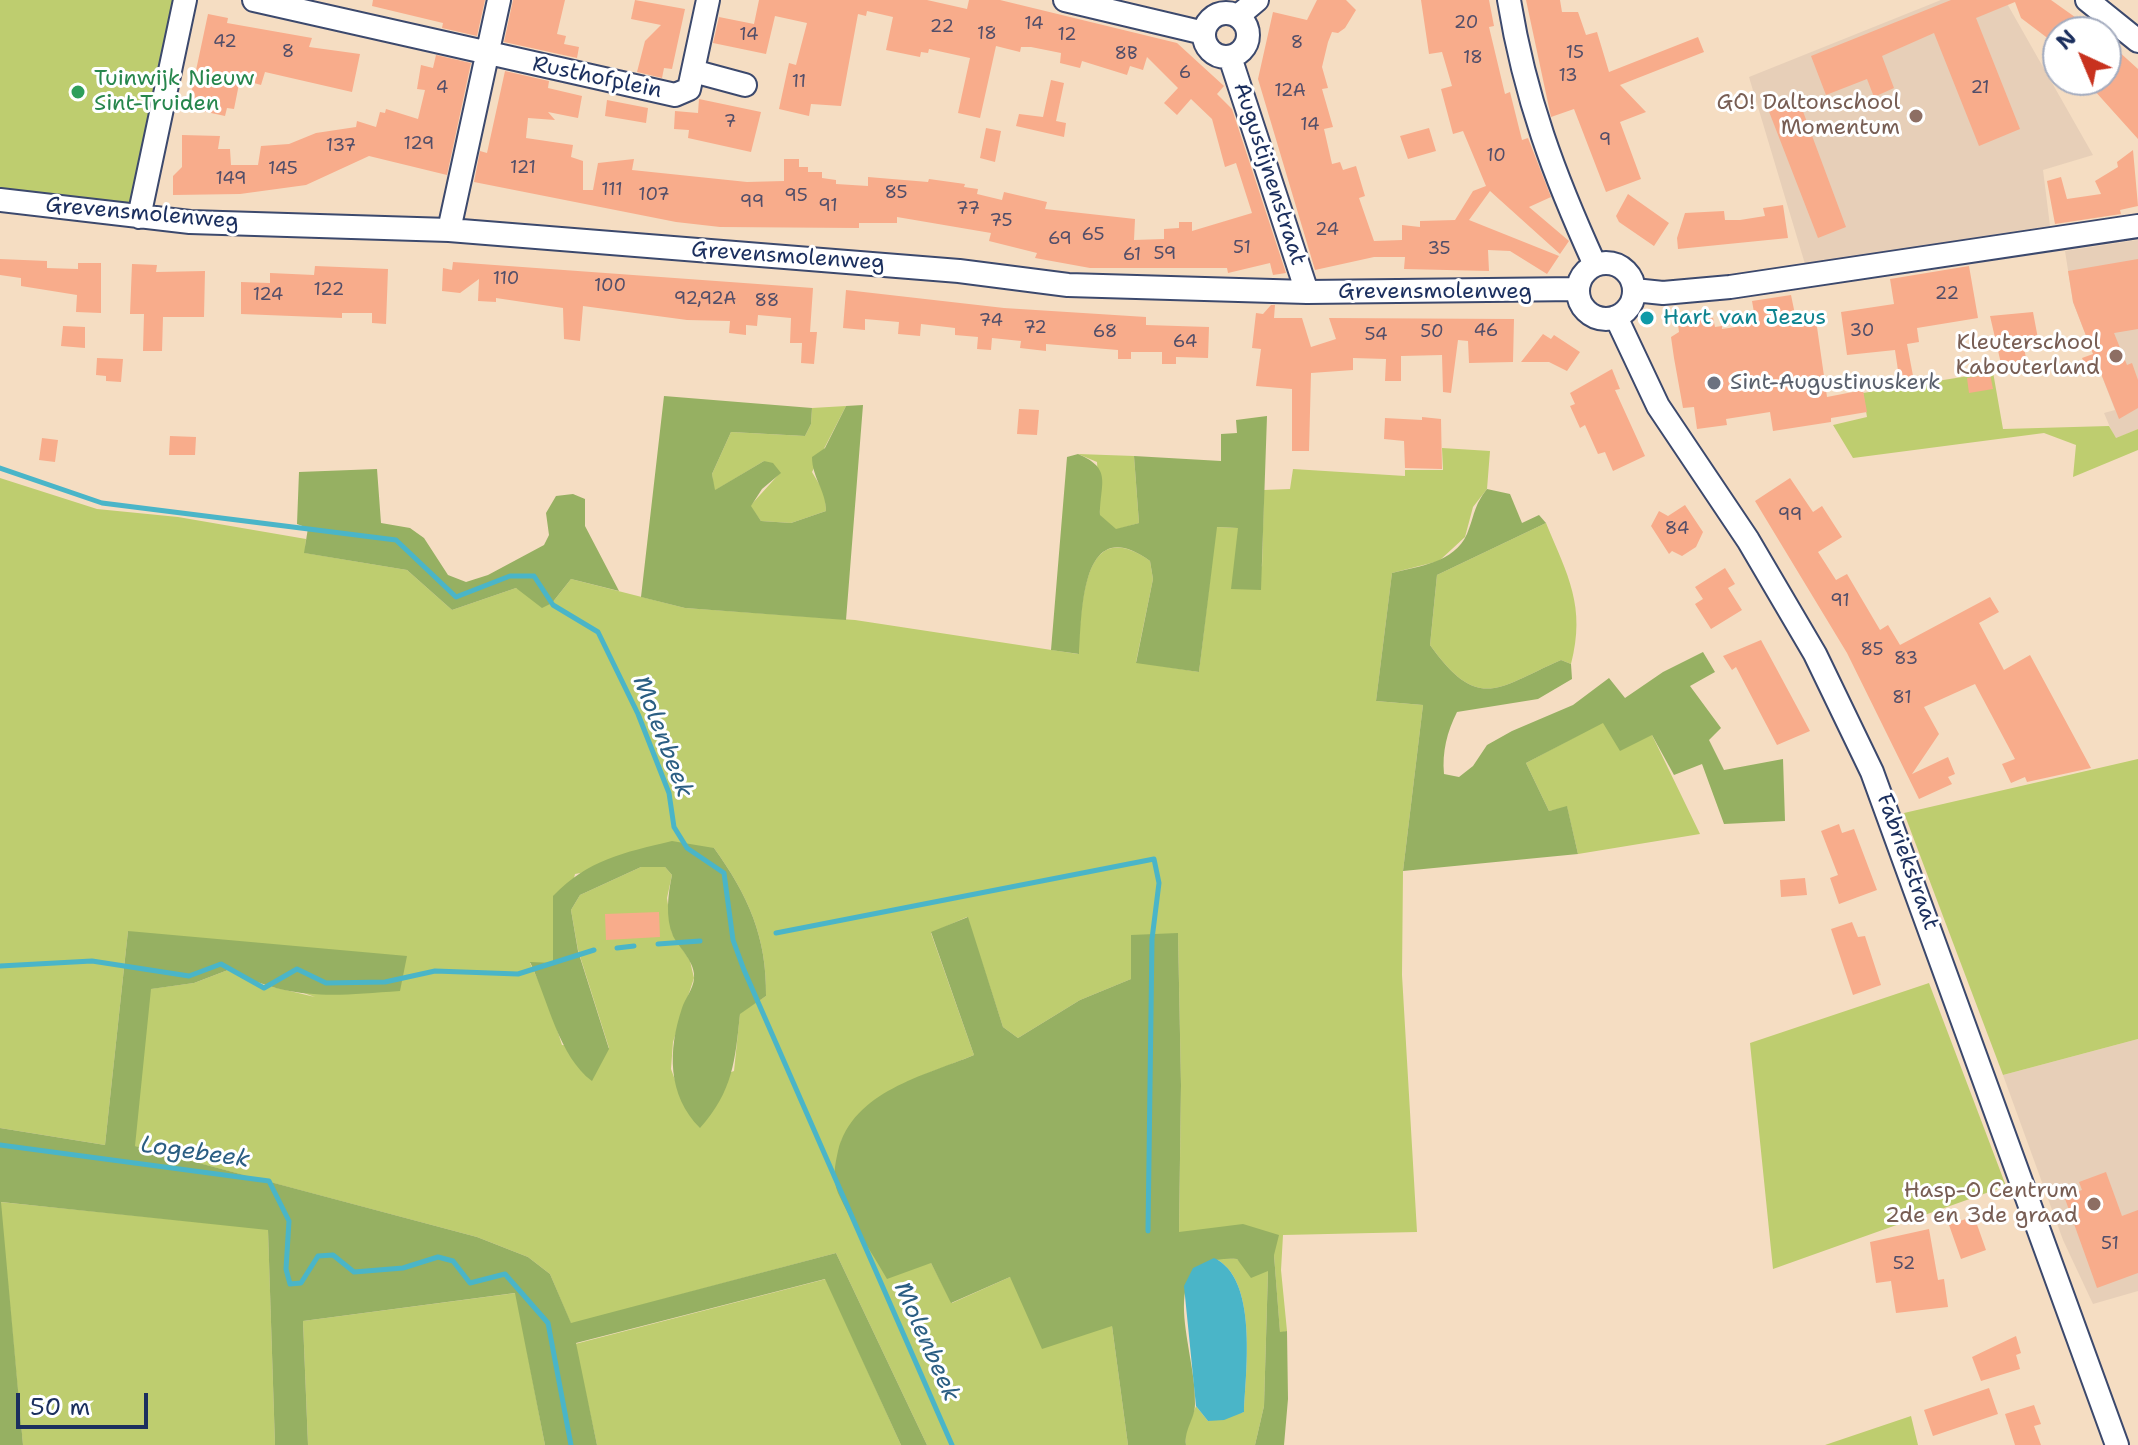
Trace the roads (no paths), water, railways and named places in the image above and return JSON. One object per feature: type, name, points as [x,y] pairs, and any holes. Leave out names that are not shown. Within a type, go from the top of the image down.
[{"type":"street","points":[[139,217],[185,0]]},
{"type":"street","points":[[254,0],[486,54]]},
{"type":"street","points":[[449,230],[499,0]]},
{"type":"street","name":"Rusthofplein","points":[[486,54],[675,95],[689,89],[708,0]]},
{"type":"street","points":[[1065,0],[1204,33]]},
{"type":"street","points":[[1204,33],[1216,16],[1238,16],[1257,0]]},
{"type":"street","points":[[1509,0],[1519,61],[1544,148],[1595,265]]},
{"type":"street","points":[[2087,0],[2138,41]]},
{"type":"street","points":[[1204,33],[1210,51],[1230,57],[1244,49],[1248,40],[1246,26],[1238,16]]},
{"type":"street","name":"Augustijnenstraat","points":[[1230,57],[1307,292]]},
{"type":"street","name":"Rusthofplein","points":[[693,71],[745,85]]},
{"type":"street","name":"Grevensmolenweg","points":[[0,200],[190,222],[449,230],[903,266],[1068,285],[1307,292],[1578,289]]},
{"type":"street","points":[[1634,290],[1663,293],[1730,287],[2138,226]]},
{"type":"street","points":[[1612,263],[1628,273],[1634,290],[1629,306],[1616,317],[1592,316],[1581,305],[1578,289],[1586,271],[1595,265],[1612,263]]},
{"type":"street","name":"Fabriekstraat","points":[[1616,317],[1658,406],[1748,540],[1815,654],[1872,772],[2117,1445]]},
{"type":"water","points":[[1214,1258],[1228,1269],[1238,1284],[1247,1350],[1244,1412],[1224,1420],[1208,1421],[1196,1406],[1184,1286],[1193,1268]]},
{"type":"waterway","name":"Molenbeek","points":[[0,468],[102,503],[396,540],[456,597],[510,576],[534,576],[553,605],[598,632],[638,714],[669,793],[674,827],[687,848],[724,873],[733,940],[744,970],[952,1445]]},
{"type":"waterway","points":[[776,933],[1154,859],[1159,883],[1152,939],[1148,1231]]},
{"type":"waterway","name":"Logebeek","points":[[658,944],[700,941]]},
{"type":"waterway","name":"Logebeek","points":[[617,948],[634,946]]},
{"type":"waterway","name":"Logebeek","points":[[0,966],[92,961],[189,976],[221,964],[264,988],[297,969],[326,983],[385,982],[435,971],[518,974],[594,950]]},
{"type":"waterway","name":"Logebeek","points":[[0,1145],[269,1181],[289,1221],[286,1269],[290,1284],[301,1283],[318,1256],[333,1255],[354,1272],[403,1268],[438,1257],[453,1261],[470,1283],[505,1274],[548,1323],[571,1445]]},
{"type":"place","name":"Tuinwijk Nieuw Sint-Truiden","points":[[78,92]]},
{"type":"place","name":"GO! Daltonschool Momentum","points":[[1916,116]]},
{"type":"place","name":"Hart van Jezus","points":[[1647,318]]},
{"type":"place","name":"Kleuterschool Kabouterland","points":[[2116,356]]},
{"type":"place","name":"Sint-Augustinuskerk","points":[[1714,383]]},
{"type":"place","name":"Hasp-O Centrum 2de en 3de graad","points":[[2094,1204]]}]
